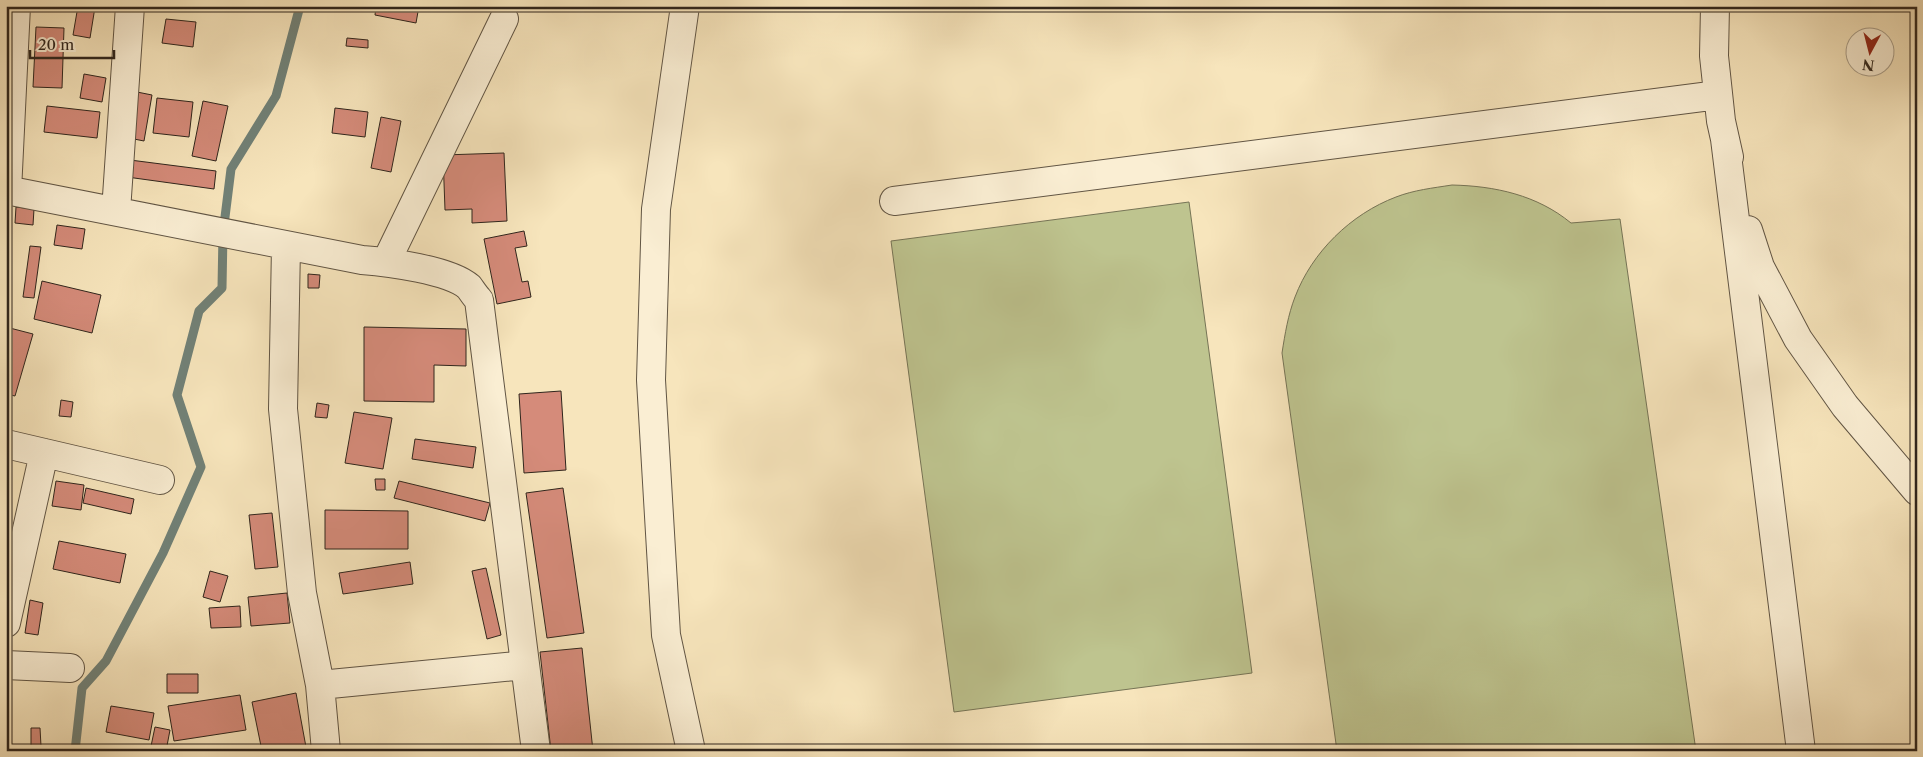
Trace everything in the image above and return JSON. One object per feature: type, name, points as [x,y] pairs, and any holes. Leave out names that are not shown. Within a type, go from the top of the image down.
[{"type":"street","points":[[16,6],[10,49],[7,190],[286,246],[362,260],[386,262],[450,276],[468,287],[478,300],[536,751]]},
{"type":"street","points":[[116,211],[130,6]]},
{"type":"street","points":[[685,6],[656,209],[651,380],[666,635],[692,751]]},
{"type":"street","points":[[1715,6],[1714,56],[1718,95],[1736,191],[1760,267],[1798,340],[1845,406],[1917,491]]},
{"type":"street","points":[[386,262],[504,19]]},
{"type":"street","points":[[894,201],[1718,95]]},
{"type":"street","points":[[1726,139],[1801,751]]},
{"type":"street","points":[[286,246],[283,409],[302,593],[320,685],[326,751]]},
{"type":"street","points":[[6,444],[160,480]]},
{"type":"street","points":[[6,623],[44,453]]},
{"type":"street","points":[[6,665],[70,668]]},
{"type":"street","points":[[320,685],[525,665]]},
{"type":"green space","points":[[1452,185],[1484,187],[1515,194],[1544,205],[1571,223],[1620,219],[1696,751],[1337,751],[1282,353],[1287,325],[1290,311],[1302,280],[1323,250],[1349,224],[1379,204],[1396,197]]},
{"type":"green space","points":[[1189,202],[1252,673],[954,712],[891,241]]},
{"type":"building","points":[[78,6],[95,7],[90,38],[73,35]]},
{"type":"building","points":[[376,6],[419,6],[416,23],[375,15]]},
{"type":"building","points":[[166,19],[196,22],[193,47],[162,43]]},
{"type":"building","points":[[36,27],[64,28],[62,88],[33,87]]},
{"type":"building","points":[[347,38],[368,40],[368,48],[346,46]]},
{"type":"building","points":[[84,74],[106,78],[102,102],[80,98]]},
{"type":"building","points":[[132,91],[152,95],[144,141],[124,137]]},
{"type":"building","points":[[157,98],[193,102],[189,137],[153,133]]},
{"type":"building","points":[[203,101],[228,106],[216,161],[192,156]]},
{"type":"building","points":[[47,106],[100,112],[97,138],[44,132]]},
{"type":"building","points":[[335,108],[368,112],[365,137],[332,133]]},
{"type":"building","points":[[381,117],[401,121],[391,172],[371,168]]},
{"type":"building","points":[[504,153],[507,221],[472,223],[472,209],[445,210],[443,155]]},
{"type":"building","points":[[130,160],[216,171],[214,189],[127,177]]},
{"type":"building","points":[[16,207],[34,209],[33,225],[15,223]]},
{"type":"building","points":[[57,225],[85,229],[82,249],[54,245]]},
{"type":"building","points":[[524,231],[527,246],[515,248],[522,282],[528,281],[531,297],[497,304],[484,239]]},
{"type":"building","points":[[30,246],[41,247],[34,298],[23,297]]},
{"type":"building","points":[[308,274],[320,275],[319,288],[308,288]]},
{"type":"building","points":[[42,281],[101,295],[92,333],[34,319]]},
{"type":"building","points":[[6,327],[33,334],[15,396],[6,394]]},
{"type":"building","points":[[364,327],[466,329],[466,366],[434,365],[434,402],[364,401]]},
{"type":"building","points":[[561,391],[566,470],[524,473],[519,394]]},
{"type":"building","points":[[61,400],[73,402],[71,417],[59,416]]},
{"type":"building","points":[[317,403],[329,405],[327,418],[315,417]]},
{"type":"building","points":[[354,412],[392,418],[383,469],[345,463]]},
{"type":"building","points":[[415,439],[476,447],[473,468],[412,459]]},
{"type":"building","points":[[375,479],[385,479],[385,490],[376,490]]},
{"type":"building","points":[[56,481],[84,485],[81,510],[52,506]]},
{"type":"building","points":[[399,481],[490,503],[485,521],[394,498]]},
{"type":"building","points":[[86,488],[134,499],[131,514],[83,503]]},
{"type":"building","points":[[563,488],[584,633],[547,638],[526,493]]},
{"type":"building","points":[[325,510],[408,511],[408,549],[325,549]]},
{"type":"building","points":[[272,513],[278,567],[255,569],[249,515]]},
{"type":"building","points":[[59,541],[126,554],[120,583],[53,569]]},
{"type":"building","points":[[410,562],[413,584],[343,594],[339,573]]},
{"type":"building","points":[[486,568],[501,635],[487,639],[472,571]]},
{"type":"building","points":[[210,571],[228,576],[220,602],[203,597]]},
{"type":"building","points":[[287,593],[290,623],[251,626],[248,597]]},
{"type":"building","points":[[30,600],[43,603],[38,635],[25,633]]},
{"type":"building","points":[[240,606],[241,627],[211,628],[209,608]]},
{"type":"building","points":[[582,648],[593,751],[551,751],[540,652]]},
{"type":"building","points":[[167,674],[198,674],[198,693],[167,693]]},
{"type":"building","points":[[296,693],[306,747],[288,751],[262,751],[252,702]]},
{"type":"building","points":[[240,695],[246,730],[174,741],[168,706]]},
{"type":"building","points":[[111,706],[154,713],[149,740],[106,732]]},
{"type":"building","points":[[155,727],[170,730],[166,751],[150,751]]},
{"type":"building","points":[[31,728],[40,728],[41,746],[31,746]]},
{"type":"waterway","points":[[75,751],[82,688],[106,661],[163,553],[201,467],[177,395],[199,311],[222,288],[223,233],[231,169],[276,96],[300,6]]}]
